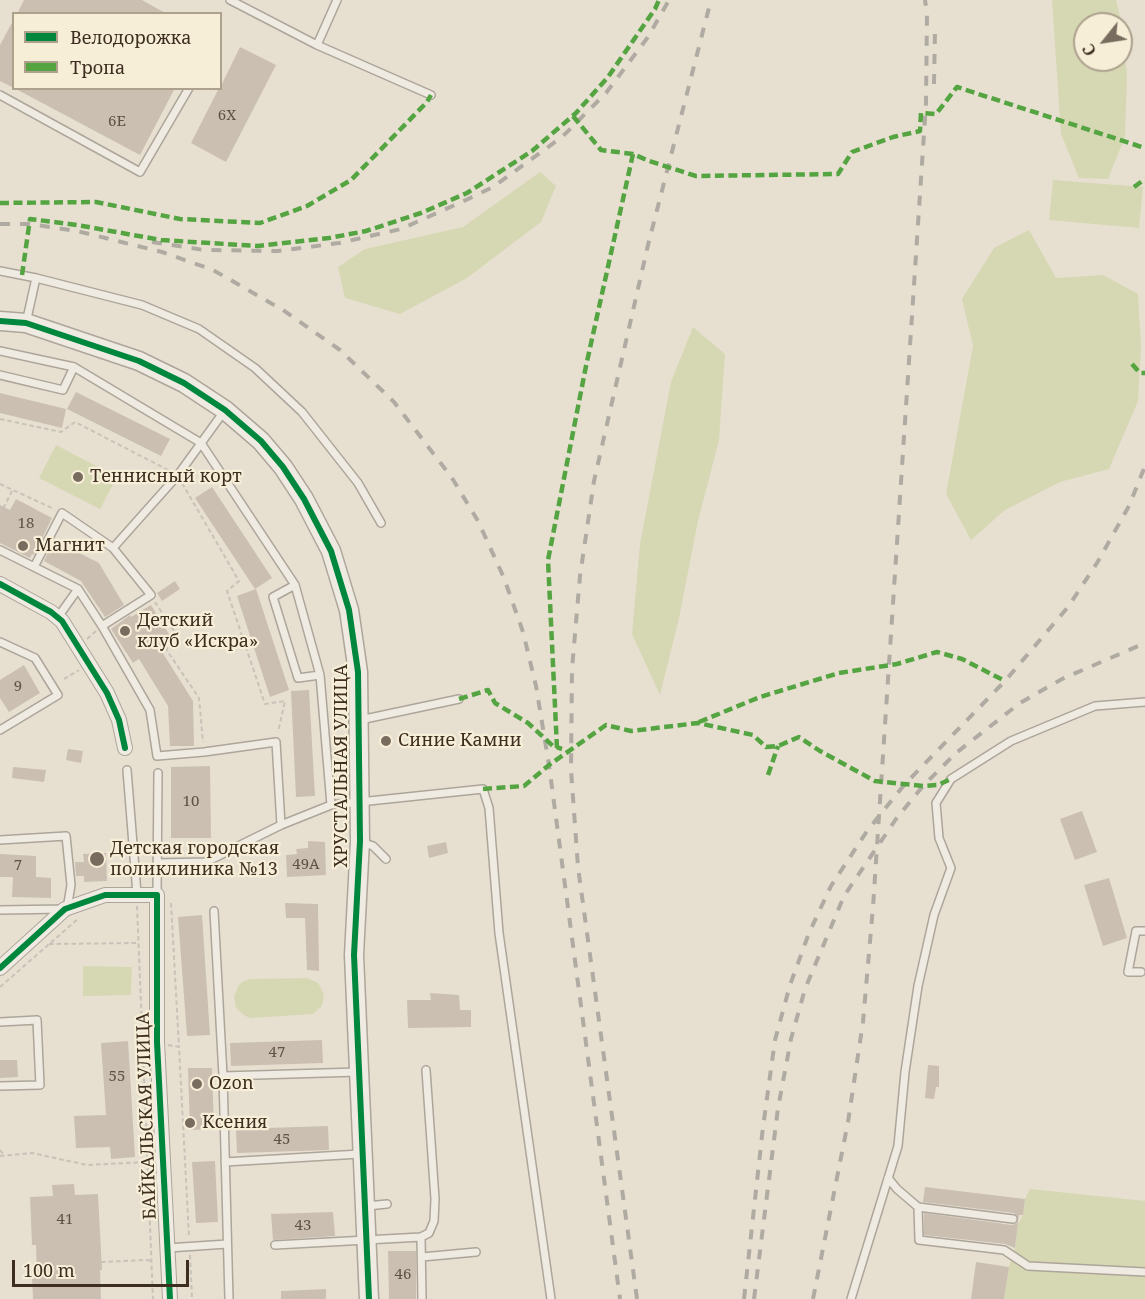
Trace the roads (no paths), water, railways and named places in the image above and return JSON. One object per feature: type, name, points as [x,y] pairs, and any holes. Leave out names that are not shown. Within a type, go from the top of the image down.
[{"type":"street","name":"ХРУСТАЛЬНАЯ УЛИЦА","points":[[0,321],[26,323],[139,361],[184,383],[225,410],[261,441],[283,467],[309,508],[331,551],[344,590],[355,642],[360,720],[360,841],[354,955],[369,1299]]},
{"type":"street","points":[[0,584],[58,617],[113,706],[121,727],[125,748]]},
{"type":"street","points":[[0,968],[65,909],[105,895],[157,895]]},
{"type":"street","name":"БАЙКАЛЬСКАЯ УЛИЦА","points":[[157,895],[157,1042],[170,1299]]},
{"type":"lane","points":[[230,0],[316,45],[431,95]]},
{"type":"lane","points":[[316,45],[337,0]]},
{"type":"lane","points":[[0,95],[140,172],[188,90]]},
{"type":"lane","points":[[0,271],[142,305],[198,329],[255,368],[302,412],[358,483],[381,523]]},
{"type":"lane","points":[[26,323],[36,278]]},
{"type":"lane","points":[[0,351],[74,368],[201,443],[295,585],[320,675],[331,805]]},
{"type":"lane","points":[[0,375],[63,390],[74,368]]},
{"type":"lane","points":[[113,548],[178,475],[225,410]]},
{"type":"lane","points":[[34,567],[62,513],[113,548],[151,595],[102,626]]},
{"type":"lane","points":[[0,550],[78,589],[150,710],[157,756],[276,742],[281,825]]},
{"type":"lane","points":[[295,585],[273,597],[298,678],[320,675]]},
{"type":"lane","points":[[58,617],[78,589]]},
{"type":"lane","points":[[0,642],[35,658],[58,695],[0,730]]},
{"type":"lane","points":[[360,720],[459,699]]},
{"type":"lane","points":[[851,1299],[898,1146],[905,1072],[918,986],[934,915],[951,868],[939,838],[936,804],[951,779],[1011,741],[1095,706],[1145,702]]},
{"type":"lane","points":[[127,770],[137,894]]},
{"type":"lane","points":[[157,895],[158,773]]},
{"type":"lane","points":[[158,863],[206,861],[281,825],[331,805],[483,789],[489,808],[499,933],[551,1299]]},
{"type":"lane","points":[[0,840],[66,836],[70,885],[65,909],[0,910]]},
{"type":"lane","points":[[360,841],[373,846],[386,859]]},
{"type":"lane","points":[[214,911],[223,1076],[229,1299]]},
{"type":"lane","points":[[1141,972],[1128,972],[1136,931],[1145,931]]},
{"type":"lane","points":[[0,1022],[37,1020],[40,1085],[0,1086]]},
{"type":"lane","points":[[275,1245],[421,1237],[429,1233],[434,1221],[435,1199],[426,1070]]},
{"type":"lane","points":[[223,1076],[359,1072]]},
{"type":"lane","points":[[225,1162],[363,1154]]},
{"type":"lane","points":[[888,1178],[918,1207],[1013,1219]]},
{"type":"lane","points":[[365,1206],[387,1204]]},
{"type":"lane","points":[[918,1207],[919,1240],[1004,1250],[1028,1266],[1145,1272]]},
{"type":"lane","points":[[421,1237],[422,1299]]},
{"type":"lane","points":[[168,1248],[227,1244]]},
{"type":"lane","points":[[422,1257],[476,1252]]},
{"type":"railway","points":[[152,242],[204,250],[278,251],[339,243],[401,229],[466,200],[493,187],[562,137],[606,93],[648,37],[669,0]]},
{"type":"railway","points":[[637,1299],[578,867],[571,770],[572,669],[580,576],[594,481],[648,245],[711,0]]},
{"type":"railway","points":[[813,1299],[848,1122],[863,1022],[873,907],[926,103],[927,14],[925,0]]},
{"type":"railway","points":[[934,84],[935,30]]},
{"type":"railway","points":[[0,224],[29,224],[77,231],[162,252],[213,270],[283,310],[340,350],[394,402],[452,478],[478,521],[504,578],[523,632],[536,686],[549,765],[620,1299]]},
{"type":"railway","points":[[744,1299],[775,1040],[790,985],[809,933],[831,886],[867,831],[905,784],[1005,681],[1068,607],[1097,563],[1129,506],[1145,466]]},
{"type":"railway","points":[[754,1299],[778,1108],[791,1039],[805,989],[844,896],[896,819],[923,786],[956,753],[1020,703],[1062,679],[1145,643]]},
{"type":"place","name":"Теннисный корт","points":[[78,477]]},
{"type":"place","name":"Магнит","points":[[23,546]]},
{"type":"place","name":"Детский клуб «Искра»","points":[[125,631]]},
{"type":"place","name":"Синие Камни","points":[[386,741]]},
{"type":"place","name":"Детская городская поликлиника №13","points":[[97,859]]},
{"type":"place","name":"Ozon","points":[[197,1084]]},
{"type":"place","name":"Ксения","points":[[190,1123]]}]
